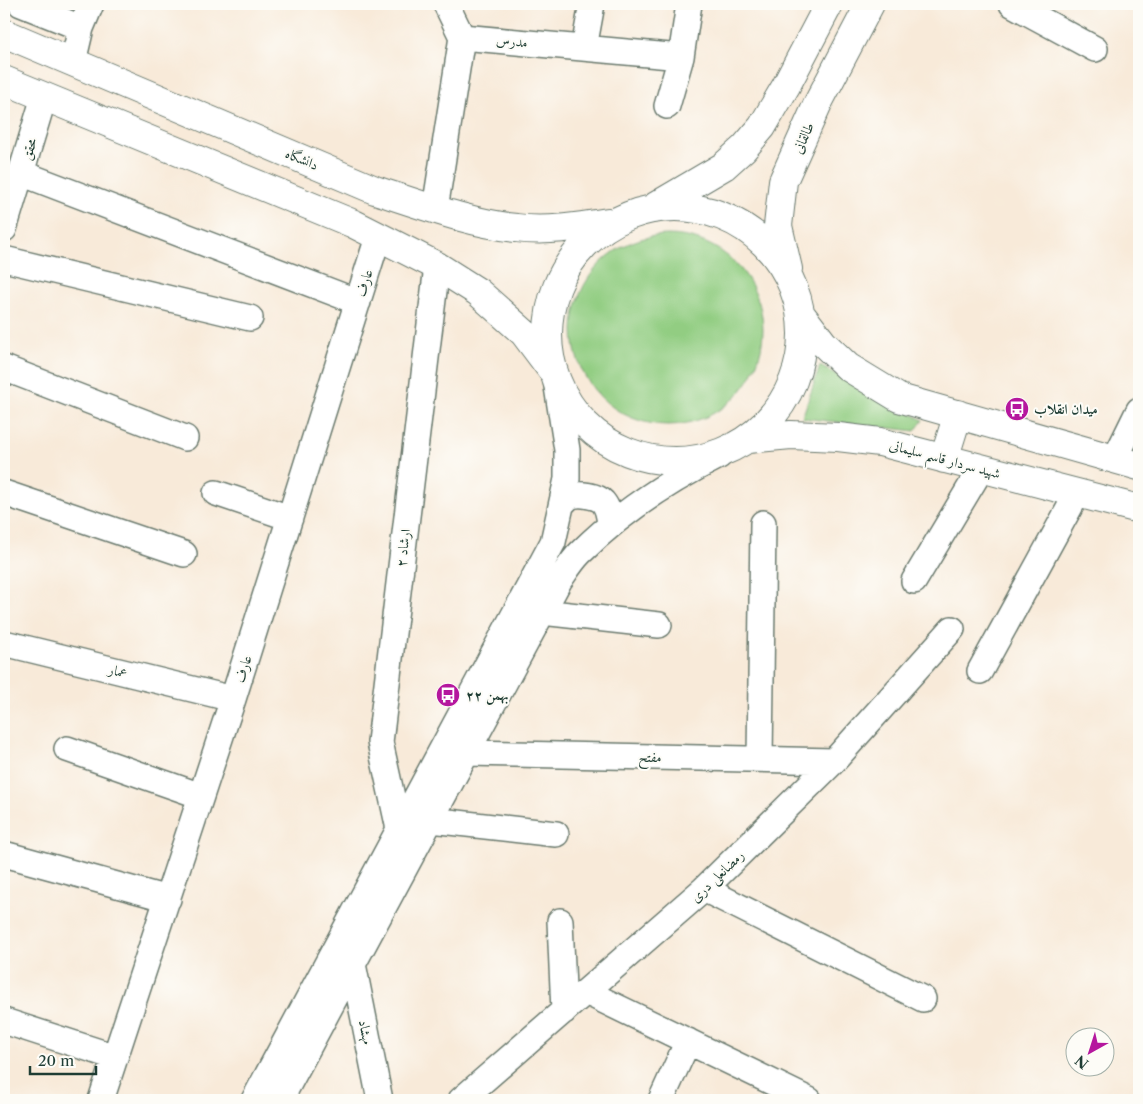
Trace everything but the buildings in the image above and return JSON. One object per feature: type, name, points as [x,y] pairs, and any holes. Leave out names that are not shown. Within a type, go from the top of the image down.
[{"type":"main road","points":[[648,210],[724,166],[744,148],[762,127],[830,4]]},
{"type":"main road","name":"طالقانی","points":[[791,283],[778,226],[783,181],[818,103],[870,4]]},
{"type":"main road","name":"دانشگاه","points":[[4,33],[375,190],[435,209],[465,218],[516,228],[571,228],[614,220]]},
{"type":"main road","points":[[4,80],[354,224],[437,266],[478,292],[524,333],[554,374],[567,402],[589,428],[616,447],[648,459],[685,463],[719,456],[748,439],[775,415],[791,385],[802,353],[803,317]]},
{"type":"main road","points":[[554,374],[548,334],[551,298],[565,267],[587,241],[614,220],[648,210],[683,205],[719,214],[748,230],[773,253],[791,283],[803,317],[823,343],[848,367],[899,398],[1127,462]]},
{"type":"main road","points":[[944,460],[958,414]]},
{"type":"main road","name":"شهید سردار قاسم سلیمانی","points":[[748,439],[791,435],[838,437],[880,442],[1139,510]]},
{"type":"street","points":[[21,4],[81,28]]},
{"type":"street","points":[[73,62],[81,28],[90,4]]},
{"type":"street","points":[[435,209],[462,36],[446,4]]},
{"type":"street","points":[[584,48],[592,4]]},
{"type":"street","points":[[667,106],[681,57],[689,4]]},
{"type":"street","points":[[1012,4],[1095,50]]},
{"type":"street","name":"مدرس","points":[[462,36],[681,57]]},
{"type":"street","name":"محقق","points":[[4,229],[44,97]]},
{"type":"street","points":[[21,173],[358,302]]},
{"type":"street","name":"عارف","points":[[101,1100],[233,699],[378,236]]},
{"type":"street","points":[[4,258],[250,318]]},
{"type":"street","name":"ارشاد ۲","points":[[399,830],[380,742],[437,266]]},
{"type":"street","points":[[4,368],[185,438]]},
{"type":"street","points":[[254,1100],[553,542],[567,479],[567,450],[554,374]]},
{"type":"street","points":[[1127,462],[1139,410]]},
{"type":"street","points":[[280,1100],[559,581],[578,554],[610,525],[695,468],[719,456]]},
{"type":"street","points":[[914,581],[981,469]]},
{"type":"street","points":[[4,493],[184,554]]},
{"type":"street","points":[[216,493],[290,518]]},
{"type":"street","points":[[563,503],[570,496],[578,494],[602,501],[609,514],[610,525]]},
{"type":"street","points":[[980,671],[1077,494]]},
{"type":"street","points":[[760,759],[763,524]]},
{"type":"street","points":[[542,612],[659,625]]},
{"type":"street","name":"رمضانعلی دری","points":[[461,1100],[704,889],[834,761],[952,629]]},
{"type":"street","name":"عمار","points":[[4,643],[233,699]]},
{"type":"street","points":[[67,749],[201,796]]},
{"type":"street","name":"مفتح","points":[[467,753],[834,761]]},
{"type":"street","points":[[431,820],[556,834]]},
{"type":"street","points":[[4,854],[168,898]]},
{"type":"street","points":[[704,889],[923,999]]},
{"type":"street","points":[[560,921],[564,1011]]},
{"type":"street","name":"مهشاد","points":[[353,964],[380,1100]]},
{"type":"street","points":[[586,992],[809,1100]]},
{"type":"street","points":[[4,1022],[115,1057]]},
{"type":"street","points":[[662,1100],[688,1041]]},
{"type":"green space","points":[[659,235],[677,235],[696,239],[713,246],[728,256],[742,270],[752,285],[759,302],[763,330],[759,358],[752,375],[742,390],[728,404],[713,414],[696,421],[677,425],[659,425],[640,421],[623,414],[608,404],[594,390],[584,375],[577,358],[573,339],[573,321],[577,302],[584,285],[594,270],[608,256],[623,246],[640,239]]},
{"type":"green space","points":[[820,366],[923,420],[915,431],[802,418]]},
{"type":"place","name":"میدان انقلاب","points":[[1017,409]]},
{"type":"place","name":"۲۲ بهمن","points":[[448,695]]}]
